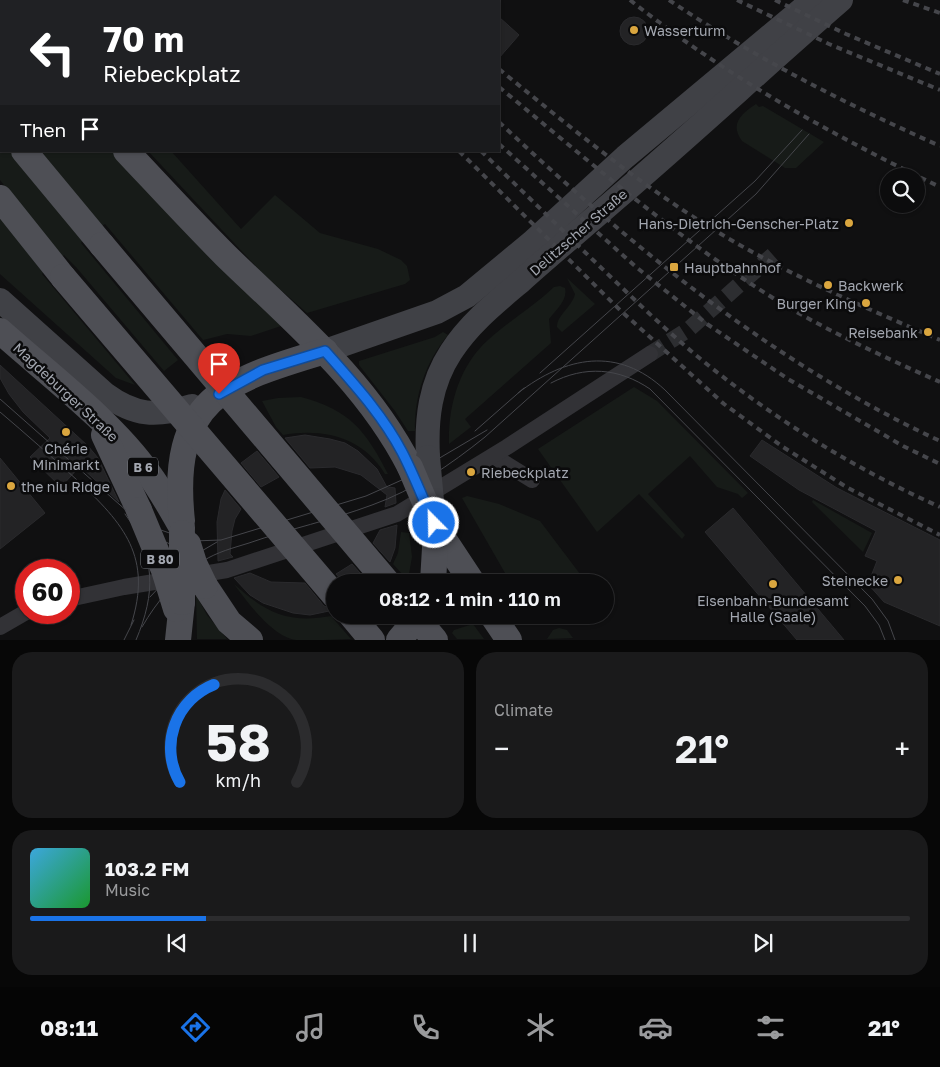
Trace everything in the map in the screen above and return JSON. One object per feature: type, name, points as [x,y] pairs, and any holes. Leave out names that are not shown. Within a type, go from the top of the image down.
[{"type":"main road","name":"Delitzscher Straße","points":[[325,351],[437,312],[467,296],[531,243],[625,157],[813,0]]},
{"type":"main road","name":"Delitzscher Straße","points":[[419,462],[431,399],[442,368],[463,336],[488,309],[648,172],[735,92],[841,0]]},
{"type":"main road","points":[[25,152],[380,574]]},
{"type":"main road","points":[[127,152],[224,254],[325,351],[419,462],[432,516],[435,548],[433,574]]},
{"type":"main road","points":[[0,198],[64,277],[326,585]]},
{"type":"main road","name":"Magdeburger Straße","points":[[0,300],[105,394],[122,406],[144,413],[156,413],[181,409],[210,401]]},
{"type":"main road","name":"Magdeburger Straße","points":[[0,331],[93,415],[148,473],[183,532]]},
{"type":"main road","name":"B 80","points":[[179,621],[183,532],[178,490],[184,448],[194,424],[210,401],[228,387],[263,370],[325,351]]},
{"type":"main road","name":"B 80","points":[[93,415],[139,510],[164,570],[179,621]]},
{"type":"main road","points":[[432,516],[467,574]]},
{"type":"main road","name":"B 6","points":[[183,532],[194,563],[218,608],[246,638]]},
{"type":"main road","points":[[359,624],[372,640]]},
{"type":"main road","points":[[399,640],[412,624]]},
{"type":"main road","points":[[422,624],[436,640]]},
{"type":"main road","points":[[498,624],[509,640]]},
{"type":"street","points":[[80,597],[124,587],[227,570],[397,514],[493,456],[650,354]]},
{"type":"street","points":[[493,456],[532,480]]},
{"type":"street","points":[[0,627],[15,618]]},
{"type":"shaded area","points":[[756,104],[759,107],[763,106],[824,142],[796,168],[785,168],[742,141],[738,135],[737,124],[739,120],[746,111]]},
{"type":"shaded area","points":[[0,152],[11,152],[84,239],[81,243],[178,360],[164,371],[76,267],[64,255],[61,258],[0,180]]},
{"type":"shaded area","points":[[39,152],[113,152],[284,325],[251,336],[227,334],[203,340],[105,224],[100,227]]},
{"type":"shaded area","points":[[149,152],[172,152],[241,229],[275,195],[320,233],[378,249],[401,260],[407,266],[410,280],[405,284],[307,313],[265,276]]},
{"type":"shaded area","points":[[0,218],[45,270],[42,274],[135,385],[116,378],[0,274]]},
{"type":"shaded area","points":[[567,278],[595,304],[562,332],[557,327],[559,319],[575,294]]},
{"type":"shaded area","points":[[560,286],[565,288],[565,297],[549,319],[551,343],[465,419],[471,427],[449,444],[453,401],[457,388],[463,374],[478,350],[496,333],[554,287]]},
{"type":"shaded area","points":[[443,332],[448,335],[433,356],[419,392],[415,431],[408,431],[359,365],[359,361],[435,337]]},
{"type":"shaded area","points":[[634,387],[657,401],[748,493],[742,498],[738,494],[717,487],[690,456],[648,494],[685,535],[682,539],[639,494],[597,532],[538,449]]},
{"type":"shaded area","points":[[301,397],[332,408],[355,424],[372,446],[388,474],[385,474],[376,461],[365,451],[341,438],[313,433],[283,435],[276,427],[262,401]]},
{"type":"shaded area","points":[[467,496],[499,504],[540,521],[580,574],[505,573],[462,498]]},
{"type":"shaded area","points":[[813,500],[872,533],[863,552],[812,502]]},
{"type":"shaded area","points":[[401,532],[409,533],[412,557],[409,574],[402,574],[393,564],[398,553]]},
{"type":"shaded area","points":[[234,584],[256,602],[278,614],[302,618],[326,617],[326,624],[338,624],[351,639],[296,640],[287,637],[278,633],[261,618]]},
{"type":"shaded area","points":[[196,595],[207,615],[227,639],[197,639]]},
{"type":"shaded area","points":[[473,624],[484,639],[457,639],[452,633],[454,630]]},
{"type":"shaded area","points":[[559,628],[567,630],[573,638],[547,639],[553,630]]},
{"type":"building","name":"Wasserturm","points":[[634,17],[644,21],[648,31],[644,41],[634,45],[624,41],[620,31],[624,21]]},
{"type":"building","points":[[500,18],[519,35],[500,57]]},
{"type":"building","points":[[0,365],[88,446],[98,458],[119,502],[80,466],[61,487],[30,457],[50,438],[23,412],[9,394],[0,378]]},
{"type":"building","points":[[305,435],[345,443],[358,451],[377,469],[388,489],[389,487],[395,488],[396,503],[385,507],[387,495],[361,475],[335,467],[310,468],[285,438]]},
{"type":"building","points":[[762,440],[837,488],[940,540],[940,626],[884,602],[868,584],[877,561],[865,556],[876,531],[799,490],[750,456]]},
{"type":"building","points":[[257,451],[279,477],[261,487],[241,463]]},
{"type":"building","name":"the niu Ridge","points":[[0,458],[45,513],[0,549]]},
{"type":"building","points":[[225,490],[241,509],[235,519],[232,531],[230,554],[233,557],[218,561],[217,522],[221,499]]},
{"type":"building","name":"Eisenbahn-Bundesamt Halle (Saale)","points":[[733,508],[844,640],[797,640],[705,532]]},
{"type":"building","points":[[397,525],[395,548],[390,562],[373,543],[380,530]]},
{"type":"building","points":[[352,564],[361,574],[336,574]]},
{"type":"building","points":[[250,573],[271,582],[305,583],[326,607],[326,612],[310,615],[293,613],[263,603],[250,595],[234,578]]},
{"type":"tunnel","points":[[650,354],[689,329],[773,255]]},
{"type":"tram line","points":[[540,373],[755,181],[802,130]]},
{"type":"tram line","points":[[142,627],[154,608],[176,582],[208,558],[279,533],[342,515],[387,499],[431,476],[458,457],[485,437],[756,194],[809,134]]},
{"type":"tram line","points":[[518,393],[536,380],[555,371],[573,364],[592,361],[610,362],[629,367],[647,376],[665,390],[872,599],[888,621],[895,640]]},
{"type":"tram line","points":[[551,383],[576,373],[602,371],[626,377],[650,389],[865,606],[879,625],[885,640]]},
{"type":"tram line","points":[[475,431],[524,388]]},
{"type":"tram line","points":[[0,399],[128,512],[152,527],[193,541],[221,540],[366,496],[404,479],[487,430]]},
{"type":"tram line","points":[[0,412],[94,496],[121,527],[136,561],[138,580],[137,601],[131,625]]},
{"type":"tram line","points":[[125,514],[143,545],[150,575],[147,606],[136,640]]},
{"type":"tram line","points":[[135,528],[181,549],[202,552]]},
{"type":"tram line","points":[[150,597],[183,562],[217,542]]},
{"type":"tram line","points":[[124,640],[134,620]]},
{"type":"railway","points":[[630,0],[666,28],[741,79],[819,125],[940,187]]},
{"type":"railway","points":[[669,0],[734,41],[801,79],[870,114],[940,146]]},
{"type":"railway","points":[[737,0],[829,44],[940,90]]},
{"type":"railway","points":[[775,0],[846,34],[940,74]]},
{"type":"railway","points":[[903,0],[940,13]]},
{"type":"railway","points":[[500,70],[663,197],[721,234],[802,278],[940,340]]},
{"type":"railway","points":[[500,88],[636,200],[707,254],[744,279],[820,325],[940,382]]},
{"type":"railway","points":[[500,123],[601,214],[707,300],[820,376],[879,410],[940,441]]},
{"type":"railway","points":[[500,145],[636,267],[707,324],[788,379],[903,446],[940,464]]},
{"type":"railway","points":[[460,152],[620,310],[724,404],[783,447],[848,488],[940,535]]},
{"type":"railway","points":[[482,152],[654,318],[718,373],[797,430],[825,447],[881,478],[940,507]]},
{"type":"place","name":"Wasserturm","points":[[634,30]]},
{"type":"place","name":"Hans-Dietrich-Genscher-Platz","points":[[849,223]]},
{"type":"place","name":"Hauptbahnhof","points":[[674,267]]},
{"type":"place","name":"Backwerk","points":[[828,285]]},
{"type":"place","name":"Burger King","points":[[866,303]]},
{"type":"place","name":"Reisebank","points":[[928,332]]},
{"type":"place","name":"Chérie Minimarkt","points":[[66,432]]},
{"type":"place","name":"Riebeckplatz","points":[[471,472]]},
{"type":"place","name":"the niu Ridge","points":[[11,486]]},
{"type":"place","name":"Steinecke","points":[[898,580]]},
{"type":"place","name":"Eisenbahn-Bundesamt Halle (Saale)","points":[[773,584]]},
{"type":"route","points":[[219,394],[228,387],[263,370],[325,351],[362,393],[391,433],[410,467],[434,523]]}]
